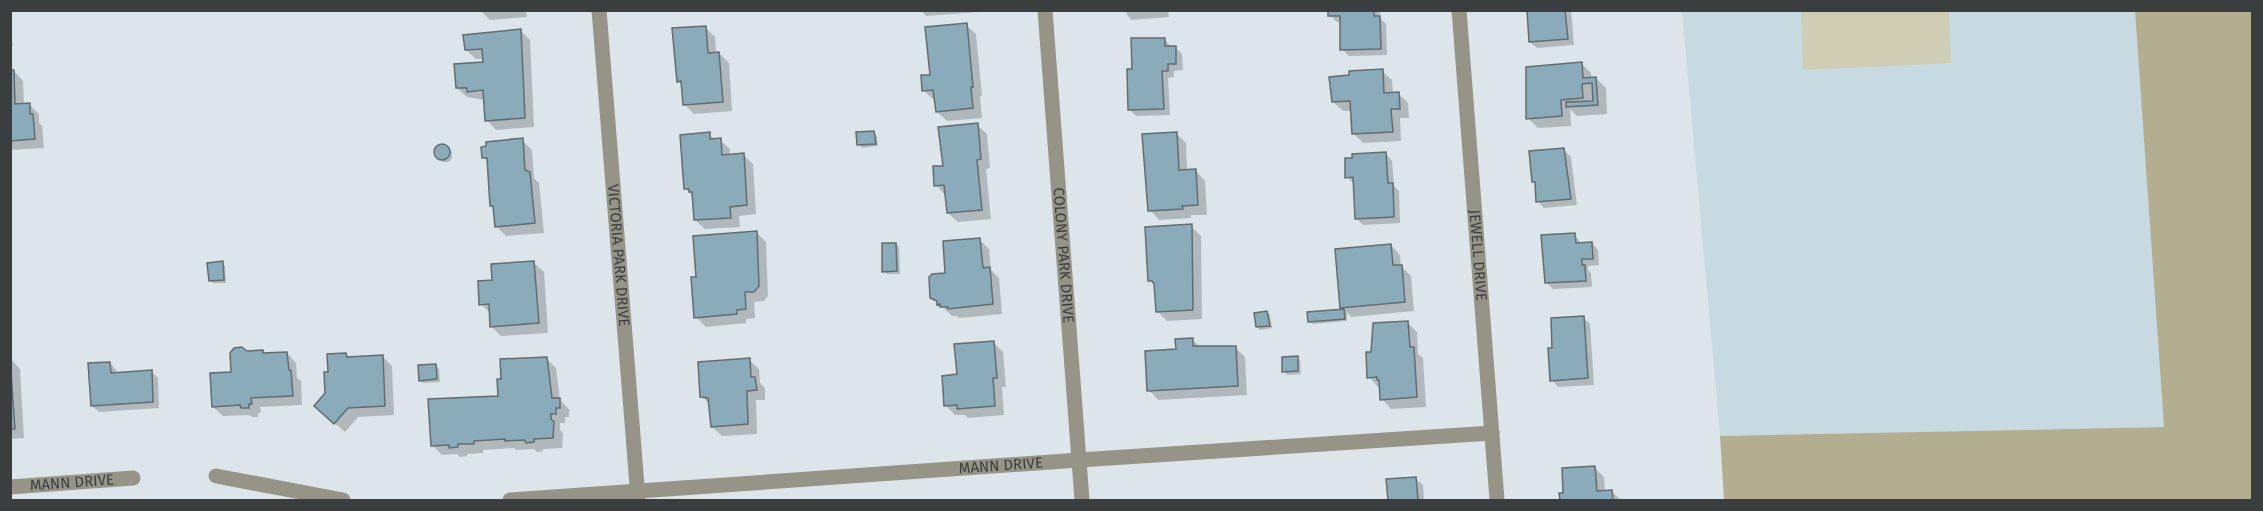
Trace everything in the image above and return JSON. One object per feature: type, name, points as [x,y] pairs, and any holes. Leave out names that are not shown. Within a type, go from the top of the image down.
[{"type":"street","name":"VICTORIA PARK DRIVE","points":[[599,10],[637,495]]},
{"type":"street","name":"COLONY PARK DRIVE","points":[[1045,10],[1082,501]]},
{"type":"street","name":"JEWELL DRIVE","points":[[1459,10],[1497,501]]},
{"type":"street","name":"MANN DRIVE","points":[[510,501],[637,495],[1079,460],[1492,433]]},
{"type":"street","points":[[216,476],[343,501]]},
{"type":"street","name":"MANN DRIVE","points":[[10,487],[133,478]]},
{"type":"shaded area","points":[[1682,11],[2135,11],[2164,427],[1720,436]]},
{"type":"shaded area","points":[[1801,11],[1949,11],[1951,63],[1803,70]]},
{"type":"shaded area","points":[[2135,11],[2252,11],[2252,500],[1724,500],[1720,436],[2164,427]]},
{"type":"building","points":[[1328,10],[1374,10],[1374,16],[1380,16],[1381,49],[1340,50],[1340,16],[1328,16]]},
{"type":"building","points":[[1527,10],[1565,10],[1568,39],[1529,42]]},
{"type":"building","points":[[967,23],[973,108],[936,112],[933,90],[922,91],[921,75],[930,75],[925,27]]},
{"type":"building","points":[[706,26],[708,53],[719,52],[723,102],[683,105],[681,81],[677,82],[672,28]]},
{"type":"building","points":[[521,29],[525,118],[485,121],[483,90],[467,92],[467,88],[456,88],[454,64],[483,62],[482,49],[465,50],[463,35]]},
{"type":"building","points":[[1131,38],[1165,38],[1165,46],[1176,46],[1176,64],[1168,64],[1168,71],[1162,71],[1164,109],[1128,110],[1127,69],[1132,69]]},
{"type":"building","points":[[1582,62],[1583,78],[1596,77],[1598,105],[1566,107],[1566,102],[1593,101],[1592,83],[1582,84],[1583,98],[1561,100],[1562,116],[1526,119],[1526,67]]},
{"type":"building","points":[[1383,69],[1384,93],[1399,92],[1400,109],[1391,109],[1393,132],[1352,134],[1350,101],[1332,102],[1329,77],[1349,75],[1349,71]]},
{"type":"building","points":[[10,70],[14,70],[15,104],[30,103],[35,139],[10,141]]},
{"type":"building","points":[[978,123],[981,159],[977,160],[982,210],[947,213],[944,185],[934,186],[933,166],[943,166],[938,127]]},
{"type":"building","points":[[874,131],[876,144],[857,145],[856,132]]},
{"type":"building","points":[[710,132],[710,139],[721,138],[722,155],[744,153],[747,205],[730,207],[731,218],[694,220],[692,192],[684,189],[680,135]]},
{"type":"building","points":[[1177,132],[1179,170],[1196,169],[1198,205],[1182,206],[1183,209],[1148,211],[1142,134]]},
{"type":"building","points":[[523,138],[525,170],[530,172],[535,223],[495,227],[493,206],[490,206],[487,158],[482,158],[481,147],[486,146],[486,142]]},
{"type":"building","points":[[439,144],[445,144],[450,152],[448,158],[439,160],[434,155],[434,149]]},
{"type":"building","points":[[1564,148],[1571,199],[1536,202],[1529,151]]},
{"type":"building","points":[[1386,152],[1388,183],[1393,183],[1394,217],[1355,219],[1353,177],[1345,178],[1345,158],[1352,158],[1352,154]]},
{"type":"building","points":[[1192,224],[1193,310],[1156,312],[1154,284],[1148,281],[1145,227]]},
{"type":"building","points":[[757,231],[759,286],[754,292],[745,292],[746,309],[737,310],[737,314],[694,318],[691,277],[696,277],[693,236]]},
{"type":"building","points":[[1575,233],[1576,243],[1592,242],[1593,259],[1582,259],[1582,265],[1585,265],[1586,281],[1545,283],[1541,235]]},
{"type":"building","points":[[980,238],[983,268],[990,267],[993,304],[948,309],[948,307],[940,307],[937,301],[930,298],[929,277],[932,274],[945,273],[943,241]]},
{"type":"building","points":[[882,243],[896,243],[897,271],[882,272]]},
{"type":"building","points":[[1391,244],[1393,265],[1402,265],[1405,302],[1340,308],[1335,249]]},
{"type":"building","points":[[223,261],[224,280],[209,281],[207,263]]},
{"type":"building","points":[[534,261],[539,323],[490,327],[489,304],[479,305],[478,281],[492,280],[491,264]]},
{"type":"building","points":[[1344,309],[1345,319],[1308,322],[1307,312]]},
{"type":"building","points":[[1267,311],[1270,326],[1256,327],[1254,313]]},
{"type":"building","points":[[1584,316],[1588,378],[1550,381],[1548,348],[1552,348],[1551,318]]},
{"type":"building","points":[[1408,321],[1410,347],[1414,347],[1417,397],[1380,400],[1379,380],[1377,377],[1367,378],[1366,352],[1371,352],[1373,323]]},
{"type":"building","points":[[1193,338],[1193,346],[1236,346],[1238,386],[1147,391],[1145,351],[1176,349],[1175,339]]},
{"type":"building","points":[[994,341],[997,378],[993,378],[995,406],[957,409],[957,405],[944,406],[942,376],[957,374],[954,344]]},
{"type":"building","points":[[242,347],[247,351],[263,350],[263,353],[287,352],[293,396],[251,398],[252,404],[249,404],[249,408],[241,408],[240,405],[212,407],[210,373],[231,372],[230,353],[234,348]]},
{"type":"building","points":[[346,353],[347,357],[383,355],[385,406],[348,408],[334,424],[314,406],[325,393],[324,372],[328,372],[327,354]]},
{"type":"building","points":[[1298,356],[1298,371],[1282,372],[1282,357]]},
{"type":"building","points":[[547,357],[552,398],[560,398],[560,408],[556,408],[556,414],[551,414],[554,422],[553,438],[534,439],[534,442],[526,443],[525,440],[505,441],[505,439],[474,441],[474,444],[458,444],[458,447],[449,448],[449,445],[431,446],[428,399],[498,396],[497,379],[501,379],[500,359]]},
{"type":"building","points":[[10,358],[15,429],[10,429]]},
{"type":"building","points":[[750,358],[751,377],[755,377],[757,390],[747,391],[748,424],[711,427],[708,398],[700,397],[698,362]]},
{"type":"building","points":[[110,362],[111,373],[152,370],[153,402],[91,406],[88,363]]},
{"type":"building","points":[[436,364],[437,379],[419,381],[418,365]]},
{"type":"building","points":[[1595,466],[1597,491],[1612,490],[1613,500],[1560,500],[1559,493],[1563,493],[1562,468]]},
{"type":"building","points":[[1416,477],[1418,500],[1388,500],[1386,479]]}]
